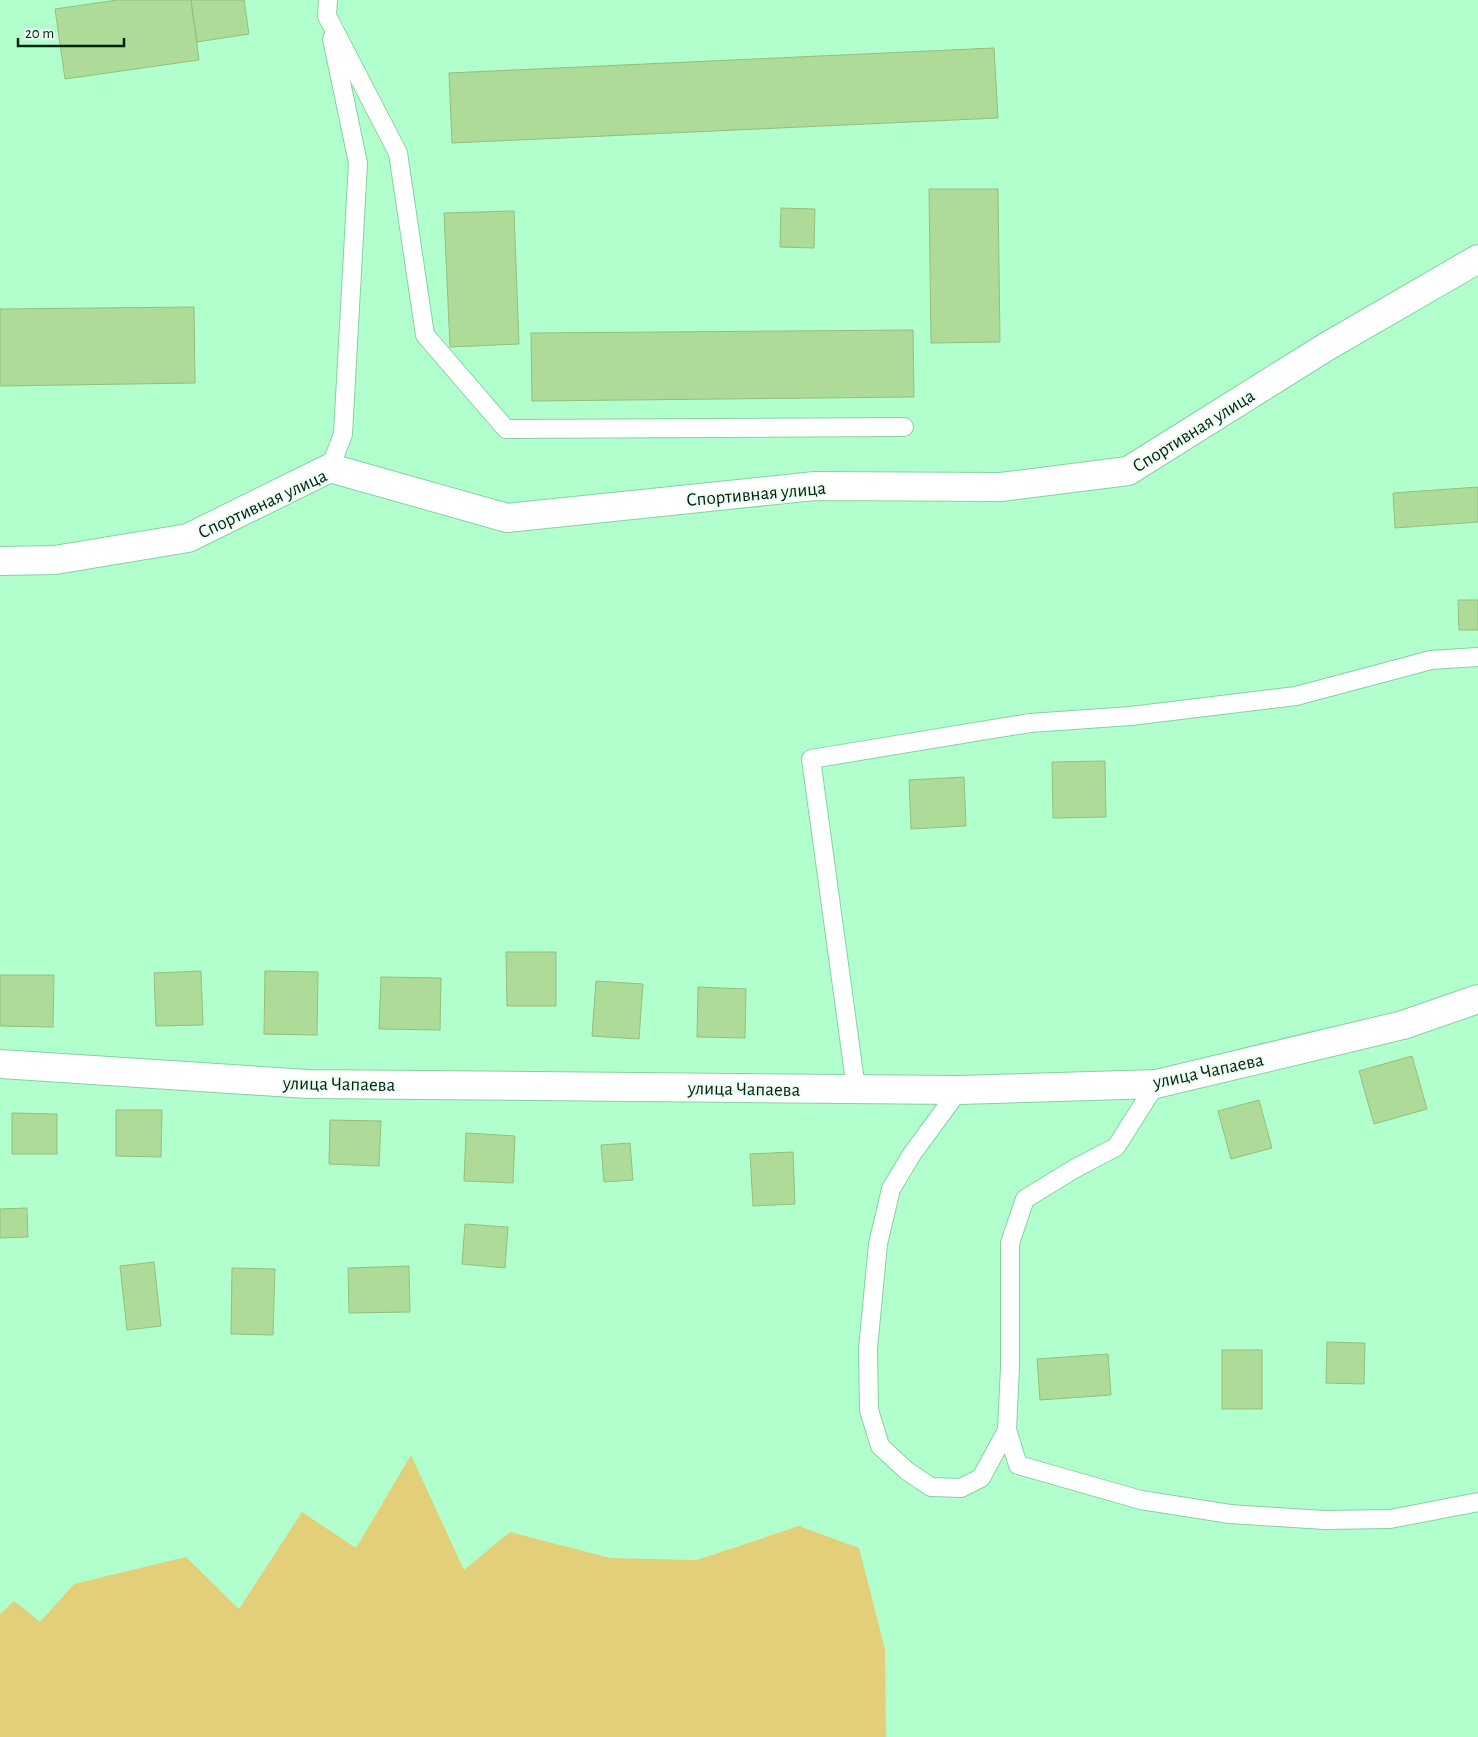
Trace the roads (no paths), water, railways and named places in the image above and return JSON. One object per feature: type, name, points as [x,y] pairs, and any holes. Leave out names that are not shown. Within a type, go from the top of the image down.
[{"type":"street","name":"Спортивная улица","points":[[0,561],[55,560],[188,538],[330,468],[507,518],[815,486],[1001,487],[1128,471],[1326,348],[1478,259]]},
{"type":"street","name":"улица Чапаева","points":[[0,1064],[308,1084],[959,1090],[1156,1084],[1403,1026],[1478,999]]},
{"type":"lane","points":[[327,8],[398,153],[424,335],[506,429],[904,427]]},
{"type":"lane","points":[[327,8],[358,163],[343,434],[330,468]]},
{"type":"lane","points":[[856,1089],[811,759],[1030,723],[1131,716],[1296,696],[1430,660],[1478,657]]},
{"type":"lane","points":[[1156,1084],[1116,1147],[1074,1169],[1025,1199],[1010,1243],[1008,1430],[1018,1465],[1141,1500],[1230,1514],[1325,1520],[1390,1519],[1478,1502]]},
{"type":"lane","points":[[959,1090],[912,1154],[891,1189],[878,1244],[868,1349],[868,1410],[880,1446],[907,1471],[931,1487],[961,1488],[982,1478],[1008,1430]]}]
